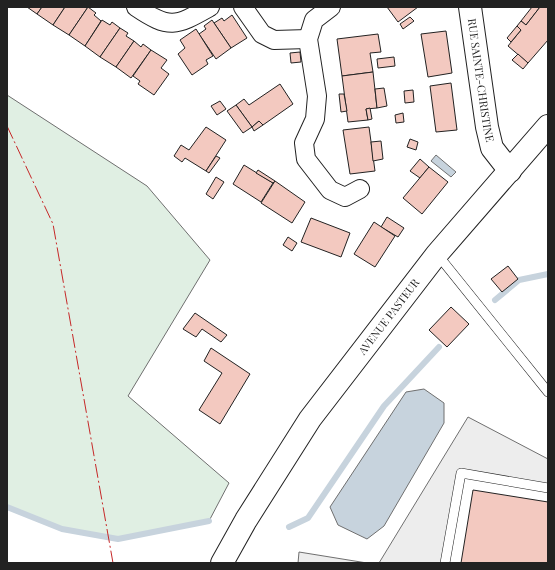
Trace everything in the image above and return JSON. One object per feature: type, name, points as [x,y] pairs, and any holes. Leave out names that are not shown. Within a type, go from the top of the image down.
[{"type":"main road","name":"RUE SAINTE-CHRISTINE","points":[[470,7],[487,127],[492,148],[510,171]]},
{"type":"main road","name":"AVENUE PASTEUR","points":[[222,563],[246,520],[310,419],[437,254],[548,126]]},
{"type":"street","points":[[136,7],[156,20],[172,24],[184,22],[210,7]]},
{"type":"street","points":[[244,7],[262,34],[274,40],[308,39]]},
{"type":"street","points":[[331,7],[314,20],[308,39],[317,96],[315,119],[304,142],[306,159],[330,190],[345,197],[360,189]]},
{"type":"lane","points":[[437,254],[548,392]]},
{"type":"lane","points":[[445,563],[461,473],[548,488]]},
{"type":"green space","points":[[7,95],[147,186],[210,260],[128,396],[229,483],[209,521],[118,539],[62,529],[7,507]]},
{"type":"shaded area","points":[[436,155],[456,172],[451,177],[431,161]]},
{"type":"shaded area","points":[[424,389],[444,403],[444,423],[384,526],[367,539],[338,525],[330,507],[406,392]]},
{"type":"shaded area","points":[[468,417],[548,459],[548,488],[461,473],[445,563],[379,563]]},
{"type":"shaded area","points":[[299,552],[367,563],[298,563]]},
{"type":"building","points":[[27,7],[42,7],[37,14]]},
{"type":"building","points":[[42,7],[65,7],[53,25],[37,14]]},
{"type":"building","points":[[65,7],[88,7],[69,35],[53,25]]},
{"type":"building","points":[[88,7],[96,13],[94,15],[101,21],[85,46],[69,35]]},
{"type":"building","points":[[387,7],[418,7],[398,22]]},
{"type":"building","points":[[532,7],[540,7],[526,25],[521,21]]},
{"type":"building","points":[[540,7],[548,7],[548,40],[528,63],[508,46],[521,30],[517,26],[521,21],[526,25]]},
{"type":"building","points":[[232,15],[247,38],[231,48],[214,23],[222,18],[224,21]]},
{"type":"building","points":[[410,17],[414,21],[403,29],[400,24]]},
{"type":"building","points":[[102,20],[110,25],[112,22],[120,28],[100,57],[85,46]]},
{"type":"building","points":[[212,20],[231,48],[216,59],[199,34],[206,29],[204,26]]},
{"type":"building","points":[[517,26],[521,30],[511,42],[507,38]]},
{"type":"building","points":[[120,28],[128,33],[126,36],[134,41],[116,67],[100,57]]},
{"type":"building","points":[[196,29],[213,56],[206,60],[208,64],[192,75],[178,54],[185,48],[180,40]]},
{"type":"building","points":[[446,31],[452,73],[428,77],[421,34]]},
{"type":"building","points":[[378,34],[381,52],[370,53],[373,72],[342,76],[337,39]]},
{"type":"building","points":[[134,41],[141,47],[143,44],[151,50],[131,78],[116,67]]},
{"type":"building","points":[[151,50],[167,60],[161,68],[169,74],[154,95],[138,84],[140,81],[133,76]]},
{"type":"building","points":[[300,52],[301,62],[291,63],[290,53]]},
{"type":"building","points":[[518,54],[528,63],[523,69],[512,60]]},
{"type":"building","points":[[394,57],[395,66],[378,68],[377,59]]},
{"type":"building","points":[[373,72],[377,108],[366,109],[368,120],[348,122],[342,76]]},
{"type":"building","points":[[451,83],[457,130],[436,132],[430,86]]},
{"type":"building","points":[[280,84],[293,104],[263,125],[259,121],[252,127],[236,105],[244,99],[249,105]]},
{"type":"building","points":[[384,88],[387,106],[377,108],[375,89]]},
{"type":"building","points":[[413,90],[414,102],[405,103],[404,91]]},
{"type":"building","points":[[339,94],[344,94],[347,111],[341,112]]},
{"type":"building","points":[[220,101],[226,109],[217,115],[211,106]]},
{"type":"building","points":[[236,105],[252,127],[243,133],[227,111]]},
{"type":"building","points":[[370,108],[372,119],[368,120],[366,109]]},
{"type":"building","points":[[403,113],[404,122],[396,123],[395,115]]},
{"type":"building","points":[[259,121],[263,125],[254,131],[252,127]]},
{"type":"building","points":[[206,127],[226,140],[206,171],[185,158],[182,162],[174,156],[181,145],[189,150]]},
{"type":"building","points":[[369,127],[375,171],[350,174],[343,130]]},
{"type":"building","points":[[410,139],[418,142],[416,150],[407,147]]},
{"type":"building","points":[[381,141],[383,159],[373,161],[371,142]]},
{"type":"building","points":[[216,156],[220,158],[209,173],[206,171]]},
{"type":"building","points":[[420,159],[429,167],[420,178],[410,171]]},
{"type":"building","points":[[244,165],[273,183],[261,202],[233,184]]},
{"type":"building","points":[[429,167],[448,182],[422,214],[403,198]]},
{"type":"building","points":[[258,170],[275,181],[273,183],[256,173]]},
{"type":"building","points":[[216,177],[224,182],[213,199],[206,194]]},
{"type":"building","points":[[275,181],[305,202],[292,223],[261,203]]},
{"type":"building","points":[[387,217],[404,228],[398,237],[381,227]]},
{"type":"building","points":[[311,218],[350,233],[341,257],[301,242]]},
{"type":"building","points":[[374,222],[395,236],[375,267],[354,254]]},
{"type":"building","points":[[288,237],[297,243],[292,251],[283,245]]},
{"type":"building","points":[[508,266],[518,279],[502,292],[491,279]]},
{"type":"building","points":[[451,307],[469,324],[447,347],[429,330]]},
{"type":"building","points":[[195,313],[227,335],[221,342],[202,329],[196,337],[183,329]]},
{"type":"building","points":[[211,348],[250,374],[220,424],[199,410],[222,373],[204,361]]},
{"type":"building","points":[[473,490],[548,502],[548,563],[461,563]]},
{"type":"waterway","points":[[495,300],[519,280],[548,274]]},
{"type":"waterway","points":[[289,527],[308,518],[384,406],[439,347]]},
{"type":"waterway","points":[[7,507],[62,529],[118,539],[209,521]]},
{"type":"power","points":[[7,126],[53,224],[113,563]]}]
